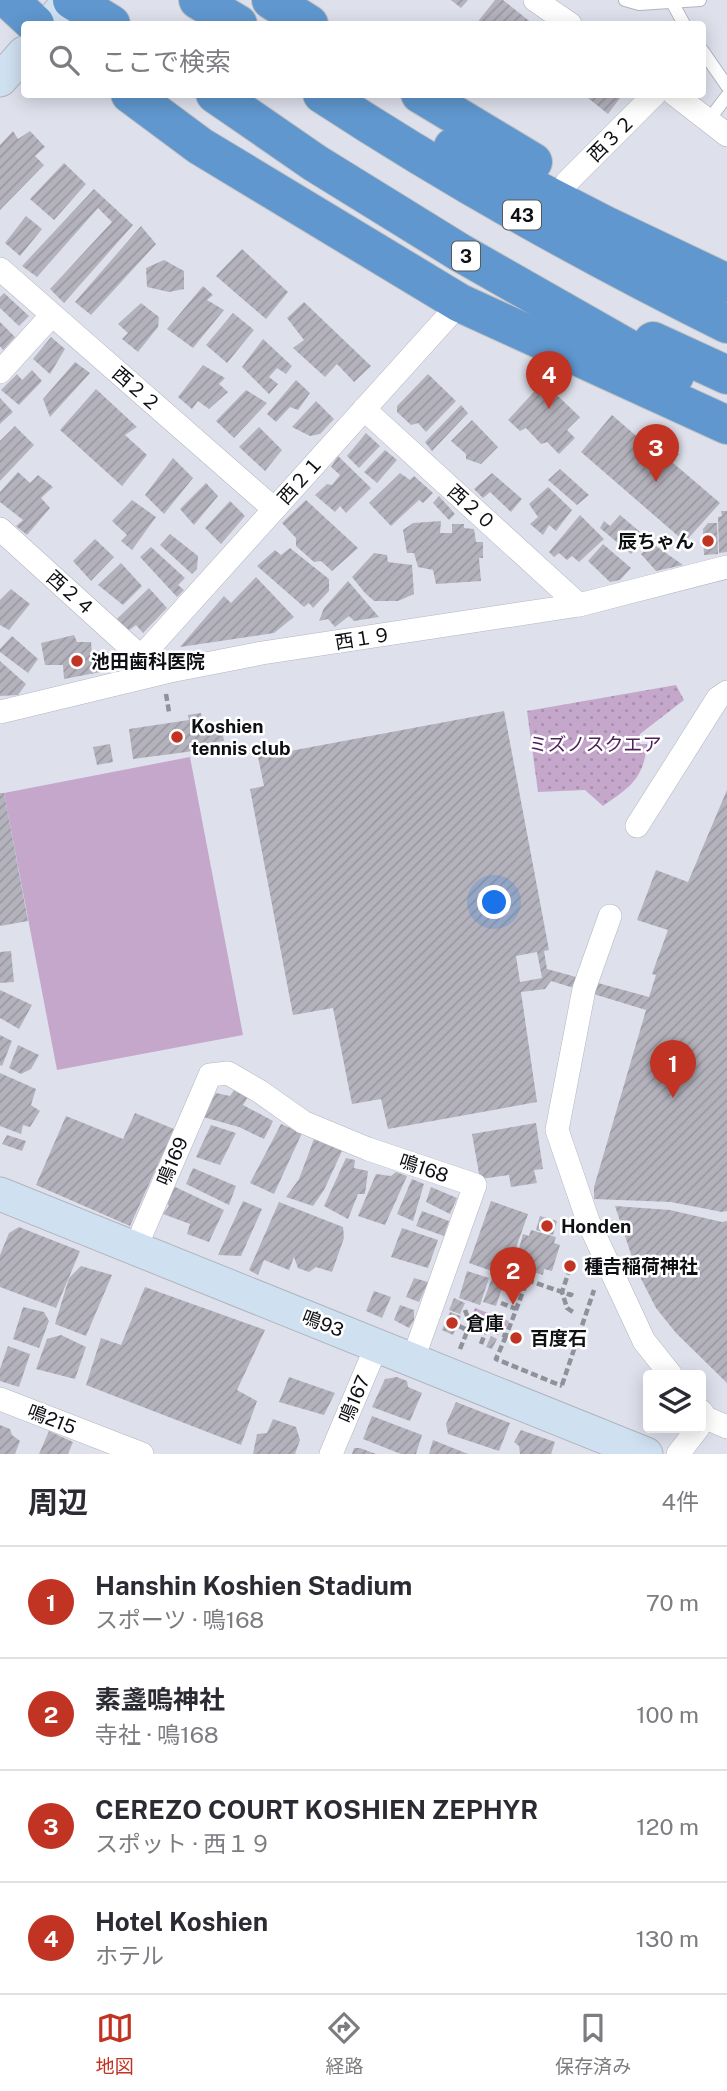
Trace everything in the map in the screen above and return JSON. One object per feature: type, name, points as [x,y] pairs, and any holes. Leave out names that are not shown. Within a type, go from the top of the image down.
[{"type":"highway","points":[[9,0],[32,21]]},
{"type":"highway","points":[[70,0],[106,21]]},
{"type":"highway","points":[[90,0],[117,21]]},
{"type":"highway","points":[[177,0],[210,21]]},
{"type":"highway","points":[[198,0],[234,21]]},
{"type":"highway","points":[[271,0],[304,21]]},
{"type":"highway","points":[[135,98],[200,146],[460,303],[727,425]]},
{"type":"highway","name":"3","points":[[221,98],[315,163],[459,252],[642,358],[727,401]]},
{"type":"highway","points":[[228,98],[357,181],[505,266],[589,310],[727,376]]},
{"type":"highway","name":"43","points":[[328,98],[459,179],[607,263],[727,324]]},
{"type":"highway","points":[[363,98],[605,226],[727,283]]},
{"type":"highway","points":[[427,98],[567,182],[727,261]]},
{"type":"street","points":[[52,21],[70,0]]},
{"type":"street","points":[[535,0],[566,21]]},
{"type":"street","points":[[0,80],[21,56]]},
{"type":"street","name":"西３２","points":[[567,182],[651,98]]},
{"type":"street","points":[[679,98],[727,135]]},
{"type":"street","name":"西２２","points":[[0,270],[274,509]]},
{"type":"street","name":"西２１","points":[[140,668],[274,509],[460,303]]},
{"type":"street","points":[[0,372],[52,315]]},
{"type":"street","name":"西２０","points":[[364,409],[579,605]]},
{"type":"street","name":"西２４","points":[[0,529],[140,668]]},
{"type":"street","name":"西１９","points":[[0,712],[140,668],[262,653],[579,605],[727,566]]},
{"type":"street","points":[[637,826],[718,698],[727,692]]},
{"type":"street","points":[[610,916],[584,989],[557,1130],[588,1221],[644,1341],[667,1370]]},
{"type":"street","name":"鳴168","points":[[210,1074],[228,1073],[303,1122],[368,1149],[475,1185],[418,1345],[410,1358]]},
{"type":"street","name":"鳴169","points":[[135,1249],[210,1074]]},
{"type":"street","name":"鳴93","points":[[0,1194],[646,1454]]},
{"type":"street","name":"鳴167","points":[[331,1454],[377,1345]]},
{"type":"street","name":"鳴215","points":[[0,1399],[142,1454]]},
{"type":"street","points":[[678,1454],[707,1422]]},
{"type":"lane","points":[[625,0],[639,4],[700,0]]},
{"type":"lane","points":[[674,2],[683,21]]},
{"type":"lane","points":[[706,56],[727,86]]},
{"type":"lane","points":[[708,121],[727,96]]},
{"type":"path","points":[[165,688],[169,712]]},
{"type":"path","points":[[530,1273],[496,1359],[562,1385],[605,1258]]},
{"type":"path","points":[[570,1268],[562,1292],[567,1308],[573,1311]]},
{"type":"path","points":[[527,1280],[556,1287],[571,1295],[573,1290]]},
{"type":"path","points":[[501,1303],[516,1309]]},
{"type":"path","points":[[465,1310],[469,1327]]},
{"type":"path","points":[[461,1346],[471,1322],[506,1336]]},
{"type":"path","points":[[459,1326],[469,1327]]},
{"type":"path","points":[[481,1344],[487,1328]]},
{"type":"green space","name":"ミズノスクエア","points":[[676,685],[684,700],[640,734],[640,744],[647,744],[643,766],[634,781],[620,794],[603,806],[585,790],[538,792],[527,711]]},
{"type":"green space","points":[[190,757],[243,1035],[57,1070],[4,793]]},
{"type":"green space","points":[[475,1308],[509,1321],[505,1331],[471,1318]]},
{"type":"building","points":[[451,0],[468,0],[461,8]]},
{"type":"building","points":[[495,0],[503,0],[529,21],[478,21]]},
{"type":"building","points":[[588,98],[620,98],[608,114]]},
{"type":"building","points":[[13,131],[18,139],[30,131],[45,147],[35,156],[44,165],[0,210],[0,145]]},
{"type":"building","points":[[64,163],[86,184],[54,220],[30,199]]},
{"type":"building","points":[[94,189],[133,225],[64,303],[50,289],[112,222],[98,208],[37,277],[22,266]]},
{"type":"building","points":[[26,216],[42,229],[20,256],[5,243]]},
{"type":"building","points":[[141,226],[156,244],[91,315],[75,302]]},
{"type":"building","points":[[242,249],[288,292],[266,319],[216,276]]},
{"type":"building","points":[[164,260],[184,271],[184,289],[169,292],[147,287],[146,268]]},
{"type":"building","points":[[203,286],[213,295],[207,300],[224,310],[193,348],[167,329]]},
{"type":"building","points":[[4,293],[29,316],[19,326],[0,308],[0,297]]},
{"type":"building","points":[[304,302],[371,366],[354,382],[337,364],[325,377],[293,348],[304,340],[287,318]]},
{"type":"building","points":[[141,303],[159,317],[158,327],[138,352],[122,339],[128,333],[118,324]]},
{"type":"building","points":[[233,313],[254,330],[227,363],[206,345]]},
{"type":"building","points":[[0,322],[15,337],[3,350],[0,346]]},
{"type":"building","points":[[51,337],[65,349],[50,374],[33,359]]},
{"type":"building","points":[[263,339],[292,366],[286,374],[277,368],[269,377],[278,384],[269,394],[242,367]]},
{"type":"building","points":[[75,362],[90,373],[50,417],[43,399]]},
{"type":"building","points":[[203,365],[225,378],[219,384],[228,392],[209,409],[198,401],[192,409],[178,397]]},
{"type":"building","points":[[32,370],[42,381],[19,405],[1,390],[17,374],[22,380]]},
{"type":"building","points":[[428,374],[456,401],[426,432],[418,423],[411,425],[397,412],[397,406]]},
{"type":"building","points":[[296,380],[310,393],[298,410],[290,407],[276,422],[267,414]]},
{"type":"building","points":[[543,382],[580,417],[567,430],[575,438],[559,454],[547,442],[541,444],[526,428],[520,431],[508,420]]},
{"type":"building","points":[[96,389],[137,427],[125,435],[147,455],[122,486],[60,430]]},
{"type":"building","points":[[246,390],[267,403],[234,438],[216,421]]},
{"type":"building","points":[[0,398],[13,412],[0,424]]},
{"type":"building","points":[[316,401],[334,419],[320,434],[310,436],[292,427]]},
{"type":"building","points":[[461,405],[468,413],[432,451],[425,442]]},
{"type":"building","points":[[612,415],[655,452],[664,441],[679,454],[672,462],[720,503],[685,542],[581,452]]},
{"type":"building","points":[[472,420],[498,447],[481,464],[466,459],[466,454],[451,441]]},
{"type":"building","points":[[15,426],[34,445],[0,481],[0,441]]},
{"type":"building","points":[[259,427],[282,450],[265,471],[239,447]]},
{"type":"building","points":[[366,433],[380,446],[359,468],[347,456]]},
{"type":"building","points":[[385,450],[397,460],[377,483],[364,472]]},
{"type":"building","points":[[338,456],[371,488],[346,513],[340,506],[335,512],[315,495],[327,484],[332,485],[340,475],[331,467]]},
{"type":"building","points":[[173,458],[193,478],[164,514],[145,495]]},
{"type":"building","points":[[560,469],[589,495],[577,505],[548,480]]},
{"type":"building","points":[[18,472],[30,483],[38,475],[53,487],[41,498],[50,508],[27,535],[16,526],[23,520],[0,502],[0,492]]},
{"type":"building","points":[[400,473],[410,480],[414,476],[433,493],[423,503],[419,500],[391,526],[369,503]]},
{"type":"building","points":[[492,473],[522,499],[511,512],[490,492],[483,498],[474,489]]},
{"type":"building","points":[[206,483],[218,496],[194,525],[180,509]]},
{"type":"building","points":[[548,487],[572,510],[556,531],[549,525],[543,535],[530,524],[538,517],[529,504]]},
{"type":"building","points":[[439,496],[455,514],[449,520],[433,503]]},
{"type":"building","points":[[132,500],[156,517],[132,550],[121,541],[127,535],[112,521]]},
{"type":"building","points":[[306,500],[358,548],[332,571],[321,561],[314,562],[296,546],[296,538],[282,523]]},
{"type":"building","points":[[230,501],[245,516],[221,544],[205,528]]},
{"type":"building","points":[[721,511],[727,511],[727,552],[719,553],[718,517],[722,516]]},
{"type":"building","points":[[580,515],[604,539],[579,562],[572,556],[567,560],[559,553],[554,557],[549,552]]},
{"type":"building","points":[[620,515],[646,537],[631,554],[600,528],[604,521],[610,526]]},
{"type":"building","points":[[441,521],[440,533],[452,533],[452,524],[464,524],[464,528],[474,529],[476,542],[483,542],[483,558],[479,558],[481,581],[436,584],[433,570],[418,567],[414,553],[407,553],[403,530],[413,523]]},
{"type":"building","points":[[708,523],[717,523],[718,554],[704,555],[703,529]]},
{"type":"building","points":[[170,534],[198,556],[197,569],[192,574],[160,545]]},
{"type":"building","points":[[95,539],[114,557],[91,581],[73,561]]},
{"type":"building","points":[[603,544],[631,568],[620,580],[610,582],[588,561]]},
{"type":"building","points":[[653,544],[683,565],[656,571],[641,554]]},
{"type":"building","points":[[151,547],[185,578],[178,585],[184,590],[177,597],[140,557]]},
{"type":"building","points":[[290,548],[329,579],[329,591],[313,608],[309,603],[304,607],[257,566],[275,550],[281,555]]},
{"type":"building","points":[[374,553],[387,555],[388,562],[412,565],[414,594],[398,601],[374,601],[365,593],[352,577]]},
{"type":"building","points":[[121,563],[142,586],[123,605],[98,585]]},
{"type":"building","points":[[256,577],[294,617],[274,633],[180,647],[224,596],[231,603]]},
{"type":"building","points":[[348,581],[379,617],[354,621],[349,616],[335,627],[328,619],[319,621],[324,608]]},
{"type":"building","points":[[149,588],[167,608],[143,633],[136,625],[128,631],[117,619]]},
{"type":"building","points":[[11,589],[30,604],[9,630],[0,625],[0,600]]},
{"type":"building","name":"池田歯科医院","points":[[74,635],[77,642],[91,642],[92,653],[110,656],[111,670],[64,679],[63,665],[45,665],[41,643]]},
{"type":"building","points":[[12,636],[38,659],[28,673],[0,652]]},
{"type":"building","points":[[0,661],[26,684],[18,695],[0,696]]},
{"type":"building","points":[[504,711],[549,950],[544,951],[547,969],[649,997],[656,975],[652,974],[668,930],[637,920],[656,870],[688,882],[727,790],[727,1211],[671,1202],[594,1199],[594,1187],[646,1010],[551,981],[545,989],[521,992],[537,1102],[388,1129],[381,1099],[352,1104],[333,1008],[293,1015],[250,789],[264,786],[258,757]],"holes":[[[537,952],[542,978],[520,982],[516,956]]]},
{"type":"building","name":"Koshien tennis club","points":[[201,713],[205,733],[222,730],[224,741],[208,743],[209,749],[133,759],[129,729],[189,720],[188,715]]},
{"type":"building","points":[[110,744],[113,762],[97,765],[93,747]]},
{"type":"building","points":[[0,793],[4,793],[28,921],[0,926]]},
{"type":"building","points":[[11,951],[14,982],[0,983],[0,952]]},
{"type":"building","points":[[0,990],[32,1005],[19,1029],[0,1018]]},
{"type":"building","points":[[0,1035],[12,1041],[2,1066],[0,1065]]},
{"type":"building","points":[[18,1045],[39,1055],[31,1069],[21,1074],[9,1068]]},
{"type":"building","points":[[0,1073],[36,1089],[31,1105],[40,1111],[30,1127],[23,1125],[21,1134],[0,1126]]},
{"type":"building","points":[[234,1090],[248,1097],[243,1105],[273,1121],[264,1139],[239,1127],[203,1117],[216,1093],[230,1096]]},
{"type":"building","points":[[135,1113],[174,1129],[130,1226],[36,1185],[66,1116],[123,1139]]},
{"type":"building","points":[[536,1123],[543,1169],[534,1170],[537,1183],[511,1187],[509,1175],[480,1179],[472,1134]]},
{"type":"building","points":[[281,1124],[302,1133],[274,1194],[250,1183]]},
{"type":"building","points":[[211,1125],[236,1133],[220,1165],[196,1157]]},
{"type":"building","points":[[7,1135],[26,1141],[22,1151],[2,1144]]},
{"type":"building","points":[[314,1139],[342,1151],[324,1190],[313,1206],[286,1197],[299,1179]]},
{"type":"building","points":[[346,1158],[355,1160],[354,1168],[368,1171],[365,1194],[358,1194],[348,1219],[324,1206]]},
{"type":"building","points":[[193,1168],[236,1186],[229,1205],[186,1184]]},
{"type":"building","points":[[396,1172],[407,1176],[385,1225],[358,1216],[376,1174],[391,1176]]},
{"type":"building","points":[[412,1179],[424,1184],[413,1221],[397,1214]]},
{"type":"building","points":[[171,1185],[224,1210],[209,1242],[187,1234],[190,1224],[163,1214],[169,1206],[164,1199]]},
{"type":"building","points":[[431,1187],[457,1198],[450,1214],[426,1202]]},
{"type":"building","points":[[243,1201],[262,1209],[241,1256],[218,1255]]},
{"type":"building","points":[[491,1201],[528,1214],[506,1276],[469,1263]]},
{"type":"building","points":[[279,1202],[343,1227],[344,1238],[332,1272],[316,1267],[309,1272],[298,1268],[294,1257],[289,1270],[264,1260],[258,1275],[249,1270]]},
{"type":"building","points":[[615,1206],[670,1210],[727,1221],[727,1383],[676,1333],[656,1308],[636,1269]]},
{"type":"building","points":[[422,1211],[449,1221],[444,1236],[416,1226]]},
{"type":"building","name":"Honden","points":[[540,1216],[557,1221],[553,1235],[536,1230]]},
{"type":"building","points":[[19,1227],[80,1251],[56,1308],[0,1287],[0,1255],[9,1233]]},
{"type":"building","points":[[402,1228],[438,1240],[428,1268],[391,1257]]},
{"type":"building","points":[[531,1230],[556,1237],[554,1243],[560,1245],[552,1271],[544,1269],[543,1275],[523,1269],[525,1263],[516,1260],[523,1234],[529,1236]]},
{"type":"building","points":[[81,1266],[112,1275],[86,1336],[55,1324],[69,1278]]},
{"type":"building","points":[[467,1271],[489,1278],[480,1305],[459,1298]]},
{"type":"building","points":[[414,1278],[428,1282],[419,1302],[406,1297]]},
{"type":"building","points":[[492,1278],[504,1282],[496,1306],[483,1302]]},
{"type":"building","points":[[145,1287],[265,1330],[237,1390],[257,1401],[241,1445],[86,1385],[101,1338],[121,1345]]},
{"type":"building","points":[[374,1291],[391,1297],[382,1318],[366,1311]]},
{"type":"building","name":"倉庫","points":[[454,1298],[465,1303],[460,1314],[449,1310]]},
{"type":"building","points":[[400,1305],[414,1310],[414,1320],[409,1328],[394,1320]]},
{"type":"building","points":[[23,1307],[44,1312],[49,1321],[39,1348],[13,1339]]},
{"type":"building","name":"倉庫","points":[[450,1312],[461,1316],[453,1335],[442,1330]]},
{"type":"building","points":[[61,1335],[86,1347],[75,1379],[36,1369],[47,1339]]},
{"type":"building","points":[[491,1336],[497,1339],[492,1349],[486,1347]]},
{"type":"building","points":[[8,1346],[30,1354],[19,1387],[0,1381],[0,1369]]},
{"type":"building","points":[[289,1377],[335,1393],[324,1415],[279,1402]]},
{"type":"building","points":[[397,1377],[407,1381],[408,1387],[422,1393],[410,1421],[372,1407],[385,1379]]},
{"type":"building","points":[[456,1402],[510,1423],[499,1451],[448,1434],[446,1424]]},
{"type":"building","points":[[372,1416],[422,1435],[416,1454],[401,1454],[363,1439]]},
{"type":"building","points":[[273,1419],[296,1427],[300,1440],[295,1454],[253,1454],[257,1434],[267,1433]]},
{"type":"building","points":[[0,1425],[10,1429],[12,1435],[20,1441],[15,1454],[0,1454]]},
{"type":"building","points":[[521,1430],[555,1442],[551,1454],[520,1454],[519,1446],[514,1442]]},
{"type":"building","points":[[49,1431],[73,1442],[68,1454],[39,1454]]},
{"type":"building","points":[[433,1440],[468,1454],[429,1454]]},
{"type":"building","points":[[354,1448],[360,1448],[376,1454],[352,1454]]},
{"type":"place","name":"Hotel Koshien","points":[[549,409]]},
{"type":"place","name":"CEREZO COURT KOSHIEN ZEPHYR","points":[[656,482]]},
{"type":"place","name":"辰ちゃん","points":[[708,541]]},
{"type":"place","name":"池田歯科医院","points":[[77,661]]},
{"type":"place","name":"Koshien tennis club","points":[[177,737]]},
{"type":"place","name":"Hanshin Koshien Stadium","points":[[673,1098]]},
{"type":"place","name":"Honden","points":[[547,1226]]},
{"type":"place","name":"種𠮷稲荷神社","points":[[570,1266]]},
{"type":"place","name":"素盞嗚神社","points":[[513,1305]]},
{"type":"place","name":"倉庫","points":[[452,1323]]},
{"type":"place","name":"百度石","points":[[516,1338]]}]
